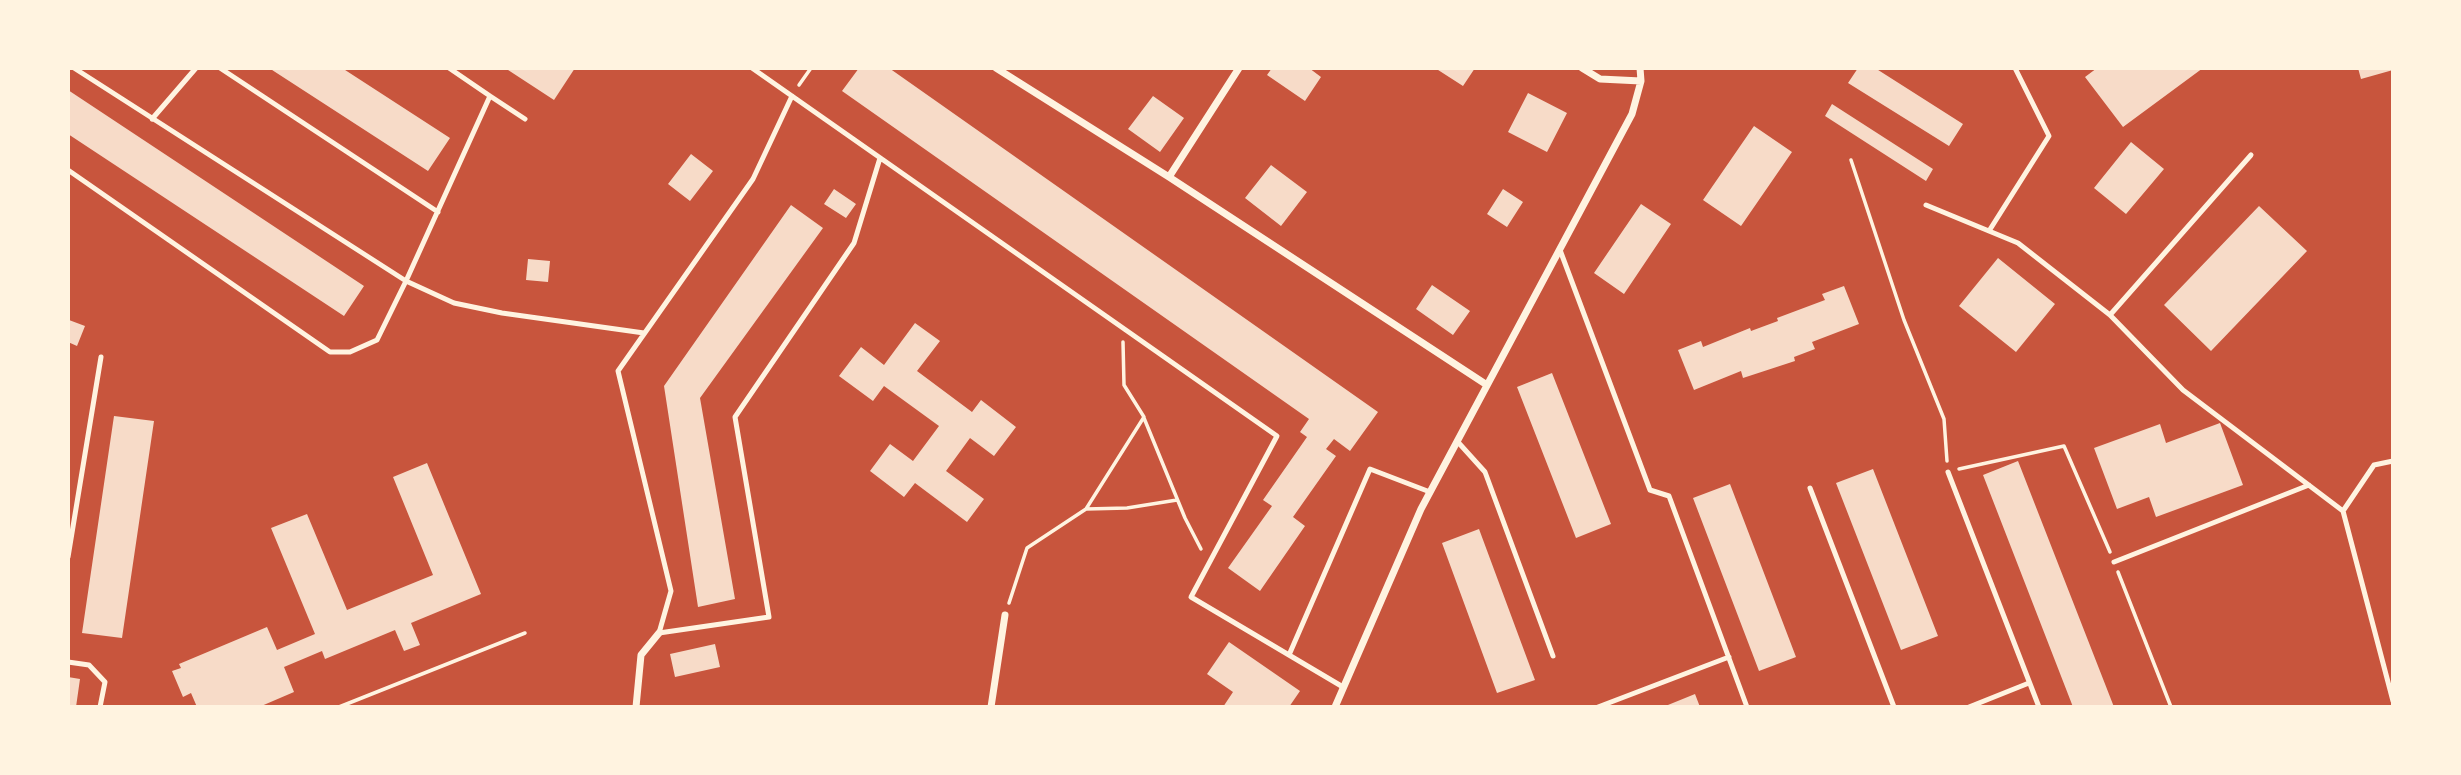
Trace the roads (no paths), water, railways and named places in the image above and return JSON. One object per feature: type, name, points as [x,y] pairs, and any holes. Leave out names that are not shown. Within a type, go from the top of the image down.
[{"type":"street","points":[[996,68],[1169,177],[1487,385]]},
{"type":"street","points":[[1169,177],[1239,68]]},
{"type":"street","points":[[1582,68],[1600,79],[1642,81]]},
{"type":"street","points":[[1335,707],[1430,492],[1632,114],[1642,81],[1640,68]]},
{"type":"street","points":[[991,707],[1005,615]]},
{"type":"street","points":[[636,707],[641,655],[659,634]]},
{"type":"lane","points":[[74,68],[406,281],[454,303],[502,313],[645,333]]},
{"type":"lane","points":[[152,119],[196,68]]},
{"type":"lane","points":[[220,68],[438,212]]},
{"type":"lane","points":[[449,68],[525,119]]},
{"type":"lane","points":[[752,68],[1277,436],[1191,597],[1343,687]]},
{"type":"lane","points":[[1989,231],[2049,136],[2015,68]]},
{"type":"lane","points":[[68,170],[330,352],[350,352],[377,340],[490,96]]},
{"type":"lane","points":[[792,96],[753,179],[618,371],[671,591],[659,634],[769,617],[735,417],[854,243],[880,158]]},
{"type":"lane","points":[[2110,315],[2251,155]]},
{"type":"lane","points":[[1926,205],[2018,243],[2110,315],[2183,390],[2343,511],[2393,701]]},
{"type":"lane","points":[[1559,248],[1650,490],[1669,496],[1747,707]]},
{"type":"lane","points":[[68,557],[101,357]]},
{"type":"lane","points":[[1457,441],[1485,472],[1553,656]]},
{"type":"lane","points":[[2343,511],[2374,465],[2393,461]]},
{"type":"lane","points":[[1289,655],[1370,469],[1430,492]]},
{"type":"lane","points":[[1948,472],[2039,707]]},
{"type":"lane","points":[[2114,562],[2309,485]]},
{"type":"lane","points":[[1810,488],[1895,707]]},
{"type":"lane","points":[[1598,707],[1728,657]]},
{"type":"lane","points":[[68,662],[89,665],[105,682],[100,707]]},
{"type":"lane","points":[[1969,707],[2029,683]]}]
